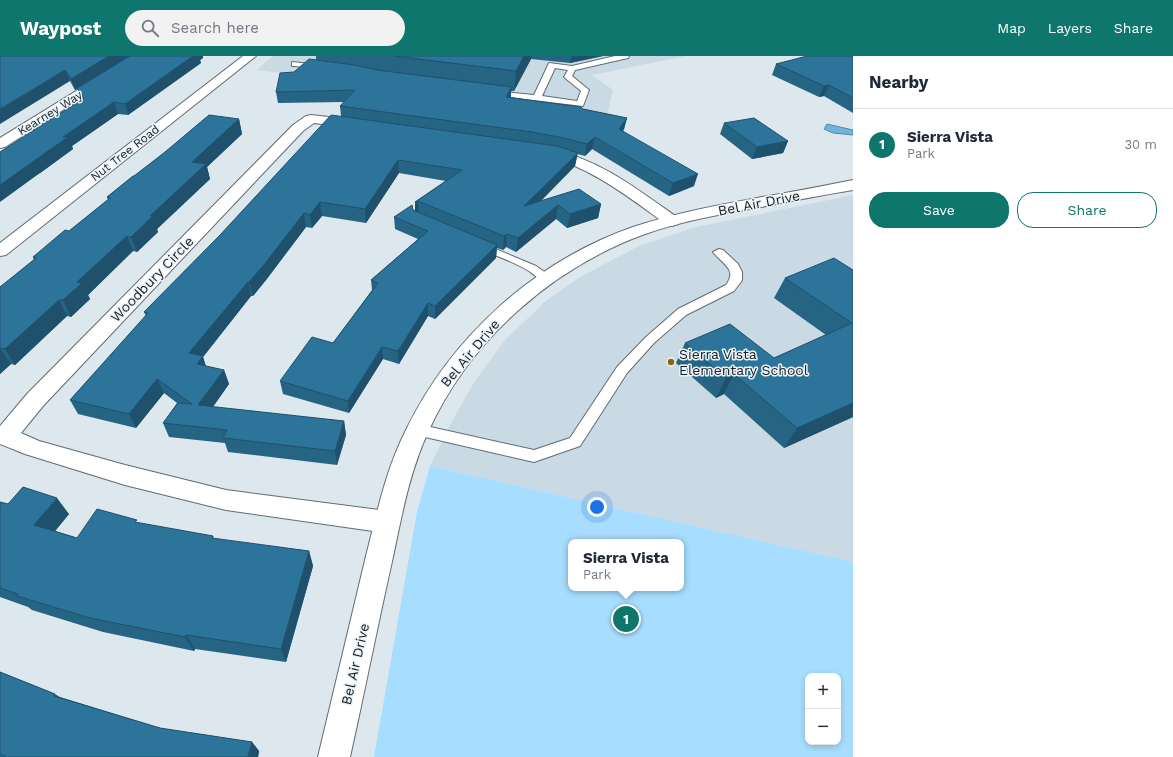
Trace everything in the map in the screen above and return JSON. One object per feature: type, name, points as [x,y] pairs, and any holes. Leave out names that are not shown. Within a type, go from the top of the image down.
[{"type":"street","name":"Kearney Way","points":[[0,144],[141,56]]},
{"type":"street","name":"Nut Tree Road","points":[[0,251],[250,56]]},
{"type":"street","name":"Woodbury Circle","points":[[372,126],[311,119],[298,128],[35,400],[5,436],[33,448],[125,475],[226,500],[388,522]]},
{"type":"street","points":[[530,149],[580,161],[602,171],[672,221]]},
{"type":"street","name":"Bel Air Drive","points":[[334,757],[398,482],[417,430],[445,379],[495,322],[547,278],[597,249],[625,236],[672,221],[853,185]]},
{"type":"lane","points":[[537,98],[552,65],[572,68],[625,56]]},
{"type":"lane","points":[[295,64],[332,69]]},
{"type":"lane","points":[[481,91],[580,104],[585,90],[568,77],[572,68]]},
{"type":"lane","points":[[468,241],[532,268],[547,278]]},
{"type":"lane","points":[[417,430],[534,456],[575,442],[622,370],[650,340],[682,312],[730,288],[736,280],[736,272],[732,264],[719,252]]},
{"type":"shaded area","points":[[273,56],[686,56],[592,75],[613,90],[607,115],[257,70]]},
{"type":"shaded area","points":[[827,124],[853,130],[853,135],[833,133],[824,129]]},
{"type":"shaded area","name":"Sierra Vista Elementary School","points":[[853,195],[853,562],[430,466],[451,423],[473,384],[505,340],[547,300],[580,277],[639,246],[696,227]]},
{"type":"shaded area","points":[[430,466],[853,562],[853,757],[374,757],[417,512]]},
{"type":"building","points":[[0,56],[109,56],[71,79],[65,70],[0,109]]},
{"type":"building","points":[[130,56],[193,56],[125,104],[114,102],[63,137],[68,137],[0,185],[0,152],[84,98],[77,88]]},
{"type":"building","points":[[394,56],[524,56],[516,71]]},
{"type":"building","points":[[807,56],[853,56],[853,98],[829,85],[824,86],[776,64]]},
{"type":"building","points":[[309,59],[354,65],[377,70],[512,87],[506,97],[581,107],[583,109],[627,118],[619,129],[698,174],[673,183],[595,137],[587,144],[532,132],[340,106],[355,90],[276,92],[280,73],[294,72]]},
{"type":"building","points":[[209,115],[239,119],[192,162],[206,164],[150,216],[153,216],[131,237],[127,236],[77,282],[82,283],[63,300],[59,300],[5,349],[0,348],[0,287],[36,258],[33,257],[65,230],[69,231],[110,198],[107,197],[165,152]]},
{"type":"building","points":[[331,115],[557,146],[578,153],[524,206],[579,189],[601,204],[570,214],[558,205],[518,238],[507,234],[504,236],[418,201],[415,202],[462,170],[398,160],[365,209],[320,202],[310,215],[304,213],[263,266],[189,353],[203,356],[197,364],[224,370],[198,405],[344,421],[335,451],[223,438],[227,430],[163,423],[178,403],[192,404],[157,379],[129,414],[70,400],[148,313],[144,312],[220,235]]},
{"type":"building","points":[[754,118],[788,141],[757,147],[724,123]]},
{"type":"building","points":[[412,205],[413,210],[497,245],[435,306],[428,303],[398,351],[382,347],[348,401],[280,381],[312,337],[333,343],[378,283],[371,280],[428,231],[394,217]]},
{"type":"building","points":[[834,258],[853,270],[853,403],[797,428],[734,374],[726,378],[685,343],[730,324],[774,358],[852,323],[785,278]]},
{"type":"building","points":[[23,487],[57,498],[34,525],[77,538],[97,509],[137,520],[135,522],[213,536],[212,538],[309,551],[281,649],[186,635],[185,637],[90,618],[17,596],[18,594],[0,588],[0,502],[8,504]]},
{"type":"building","points":[[0,672],[55,694],[54,696],[160,728],[252,742],[248,757],[6,757],[0,754]]},
{"type":"place","name":"Sierra Vista Elementary School","points":[[671,362]]},
{"type":"place","name":"Sierra Vista","points":[[626,619]]}]
